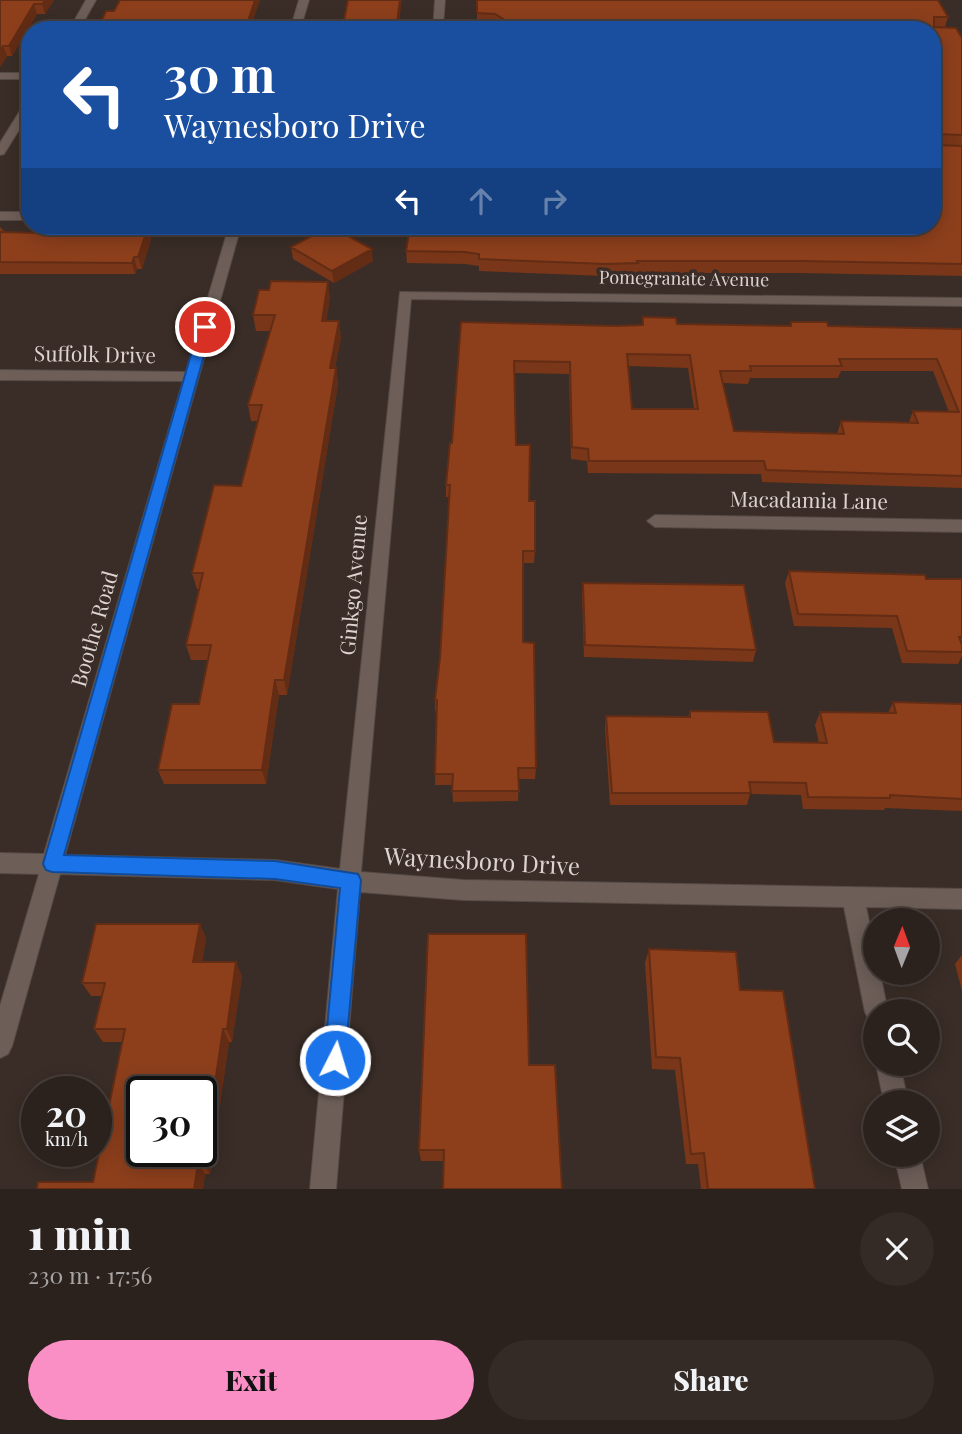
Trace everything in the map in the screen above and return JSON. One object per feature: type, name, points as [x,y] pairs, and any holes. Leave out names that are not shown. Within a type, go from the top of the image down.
[{"type":"street","points":[[79,21],[91,0]]},
{"type":"street","points":[[298,21],[304,0]]},
{"type":"street","points":[[439,21],[440,0]]},
{"type":"street","points":[[0,76],[21,76]]},
{"type":"street","points":[[0,152],[21,118]]},
{"type":"street","points":[[0,216],[21,216]]},
{"type":"street","name":"Boothe Road","points":[[0,1046],[232,235]]},
{"type":"street","name":"Pomegranate Avenue","points":[[405,295],[962,302]]},
{"type":"street","name":"Ginkgo Avenue","points":[[323,1189],[405,295]]},
{"type":"street","name":"Suffolk Drive","points":[[0,375],[190,377]]},
{"type":"street","name":"Macadamia Lane","points":[[655,521],[962,526]]},
{"type":"street","name":"Waynesboro Drive","points":[[0,863],[275,870],[389,886],[463,890],[962,899]]},
{"type":"street","points":[[853,898],[874,999]]},
{"type":"street","points":[[910,1167],[915,1189]]},
{"type":"building","points":[[0,0],[45,0],[42,4],[34,4],[24,21],[21,21],[9,46],[3,46],[0,51]]},
{"type":"building","points":[[120,0],[255,0],[248,21],[101,21],[106,11],[114,11]]},
{"type":"building","points":[[348,0],[400,0],[397,21],[344,21]]},
{"type":"building","points":[[477,0],[938,0],[948,17],[934,17],[934,21],[501,21],[503,19],[495,14],[477,13]]},
{"type":"building","points":[[941,27],[956,28],[962,38],[962,135],[941,134]]},
{"type":"building","points":[[941,145],[962,146],[962,264],[637,261],[638,263],[606,264],[479,259],[479,254],[465,252],[406,251],[409,235],[941,235]]},
{"type":"building","points":[[0,232],[21,233],[21,235],[145,235],[138,257],[134,257],[132,263],[0,262]]},
{"type":"building","points":[[313,235],[346,235],[372,249],[332,271],[291,247]]},
{"type":"building","points":[[271,281],[328,282],[322,321],[339,321],[330,368],[336,368],[284,680],[275,680],[262,770],[158,770],[172,704],[199,704],[211,645],[186,645],[203,573],[192,573],[214,485],[241,486],[262,405],[248,405],[275,315],[253,315],[259,290],[269,290]]},
{"type":"building","points":[[643,317],[676,318],[677,324],[791,326],[791,322],[827,322],[828,326],[962,329],[962,476],[766,470],[764,461],[589,461],[588,449],[572,447],[570,362],[514,361],[516,445],[530,445],[529,501],[535,501],[535,551],[523,551],[523,642],[534,643],[536,768],[518,768],[519,791],[452,791],[453,774],[435,774],[435,700],[450,485],[446,485],[452,443],[461,322],[643,325]],"holes":[[[627,354],[690,355],[698,409],[632,409]],[[839,359],[937,359],[959,412],[913,411],[918,423],[841,421],[844,434],[734,431],[720,371],[751,371],[750,366],[842,366]]]},
{"type":"building","points":[[789,571],[925,575],[926,579],[962,579],[962,637],[959,637],[962,652],[907,651],[897,616],[798,614]]},
{"type":"building","points":[[583,583],[744,585],[756,650],[585,645]]},
{"type":"building","points":[[893,702],[962,704],[962,799],[890,795],[890,798],[808,797],[806,783],[749,782],[751,793],[612,793],[606,716],[690,717],[690,711],[768,712],[774,742],[827,743],[820,712],[896,713]]},
{"type":"building","points":[[96,924],[200,924],[193,962],[236,962],[227,1029],[223,1029],[216,1076],[126,1076],[126,1167],[198,1167],[194,1189],[37,1189],[38,1182],[93,1182],[96,1167],[112,1167],[112,1091],[125,1029],[94,1029],[105,983],[82,983]]},
{"type":"building","points":[[428,934],[526,934],[529,1065],[555,1065],[562,1189],[443,1189],[444,1150],[419,1150]]},
{"type":"building","points":[[649,949],[736,952],[740,990],[783,991],[815,1189],[708,1189],[704,1153],[691,1154],[680,1058],[656,1057]]},
{"type":"route","points":[[205,327],[52,864],[275,870],[351,880],[335,1060]]}]
